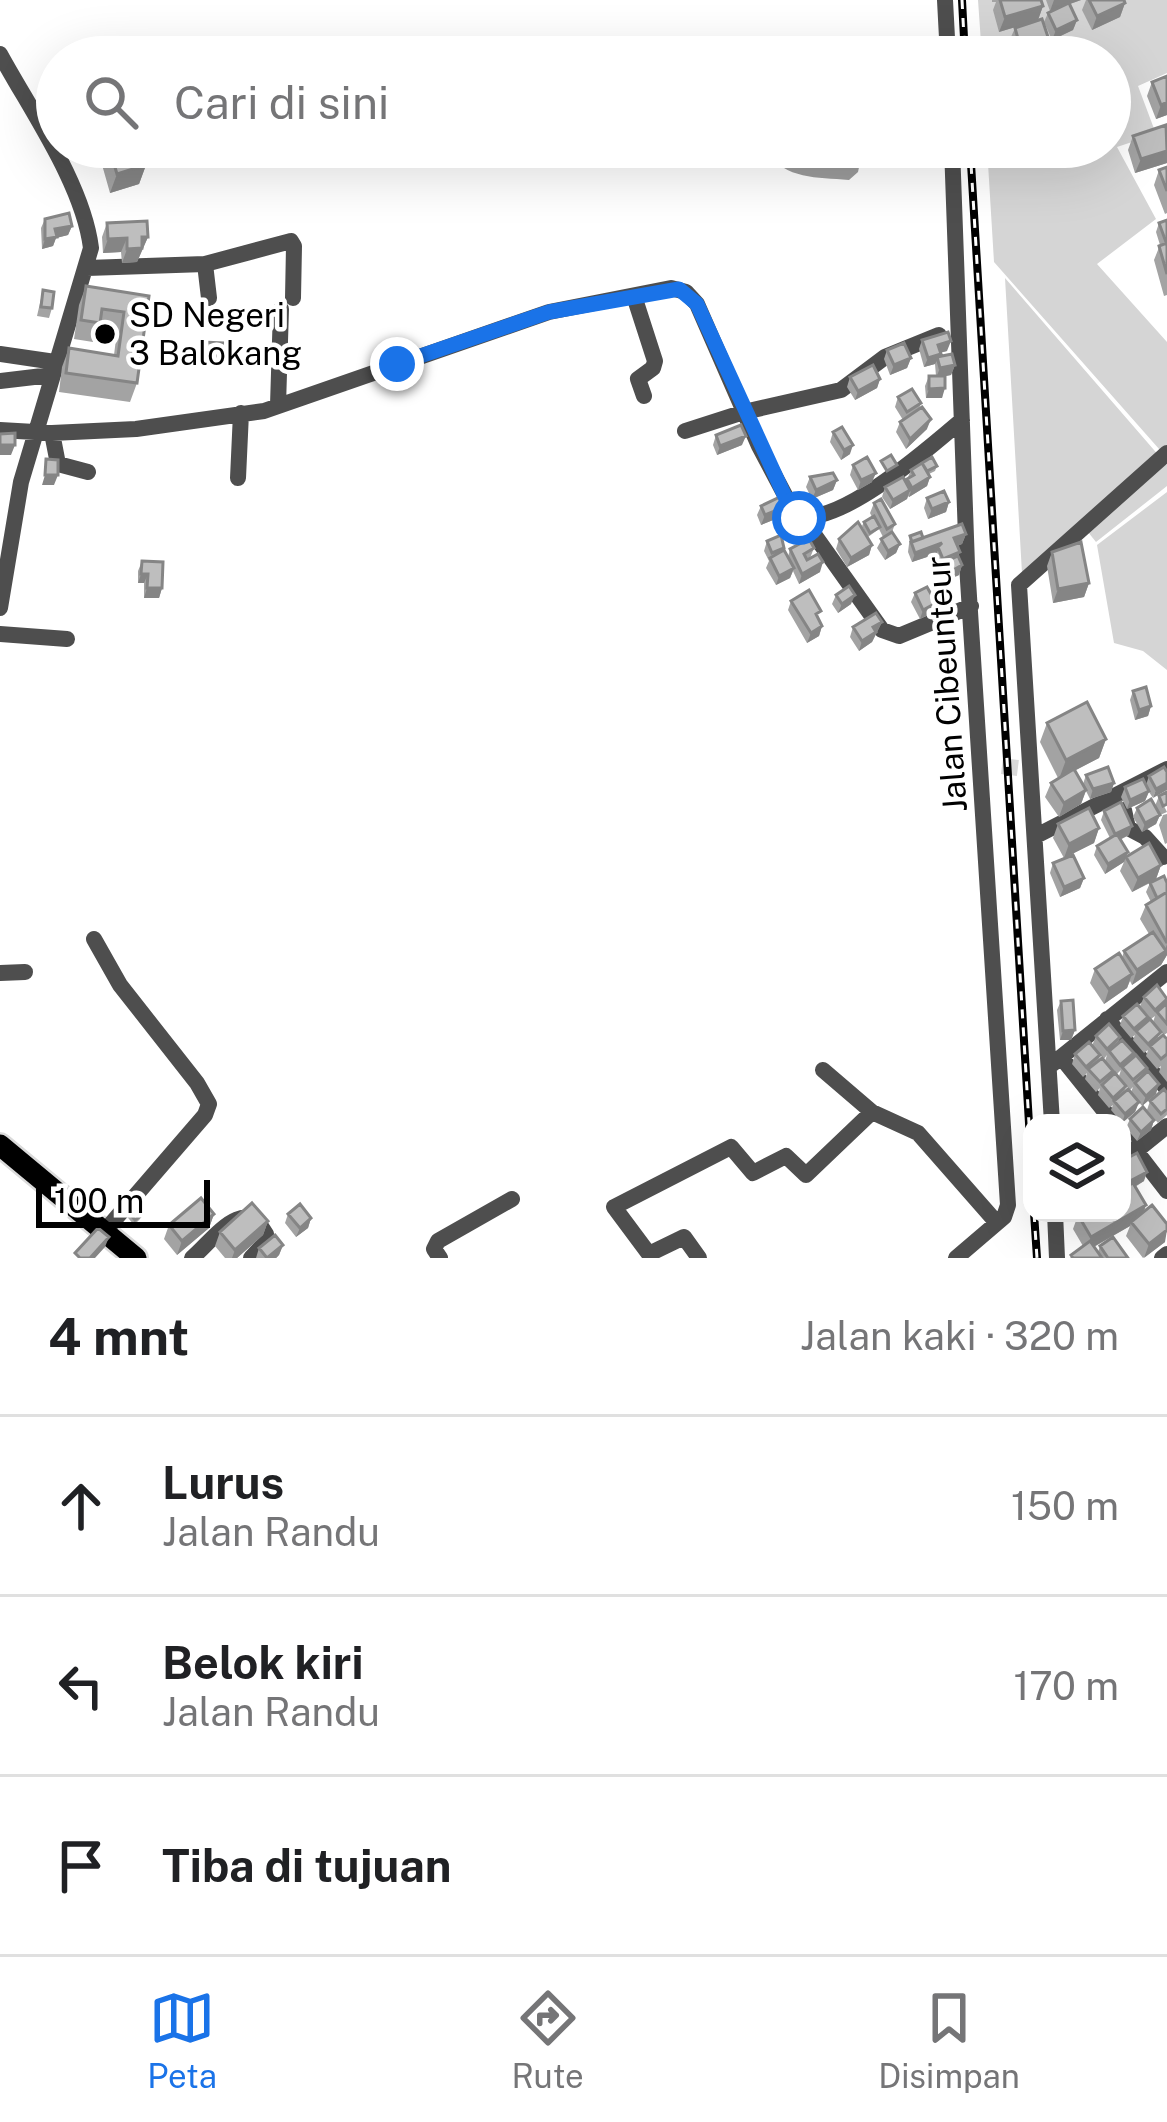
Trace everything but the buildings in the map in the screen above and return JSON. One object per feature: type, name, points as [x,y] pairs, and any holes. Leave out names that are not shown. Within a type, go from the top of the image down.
[{"type":"main road","points":[[0,1145],[136,1258]]},
{"type":"street","points":[[945,0],[947,36]]},
{"type":"street","points":[[0,54],[36,122]]},
{"type":"street","points":[[0,608],[21,482],[43,432],[53,369],[91,248],[81,208],[60,168]]},
{"type":"street","name":"Jalan Cibeunteur","points":[[953,168],[970,606],[1008,1205],[1000,1220]]},
{"type":"street","points":[[87,268],[205,264],[291,241],[295,246],[278,405]]},
{"type":"street","points":[[205,264],[208,298]]},
{"type":"street","points":[[0,430],[136,429],[241,413],[278,405],[549,312],[671,288],[692,297],[793,514],[803,519],[882,629],[899,636],[970,606]]},
{"type":"street","points":[[634,296],[655,362],[638,379],[644,396]]},
{"type":"street","points":[[685,431],[842,390],[885,357],[961,327]]},
{"type":"street","points":[[0,354],[53,369]]},
{"type":"street","points":[[0,381],[53,369]]},
{"type":"street","points":[[238,478],[241,413]]},
{"type":"street","points":[[803,519],[854,502],[917,459],[962,420]]},
{"type":"street","points":[[43,432],[58,464],[88,472]]},
{"type":"street","points":[[1053,1114],[1056,1061],[1036,836],[1017,768],[1019,584],[1167,453]]},
{"type":"street","points":[[0,634],[68,639]]},
{"type":"street","points":[[981,767],[1017,768]]},
{"type":"street","points":[[1036,836],[1167,770]]},
{"type":"street","points":[[1117,792],[1128,828],[1145,837],[1163,857]]},
{"type":"street","points":[[94,939],[120,985],[197,1083],[208,1105],[205,1115],[104,1232]]},
{"type":"street","points":[[0,973],[25,972]]},
{"type":"street","points":[[1056,1061],[1160,978],[1167,1000]]},
{"type":"street","points":[[1107,1019],[1167,1089]]},
{"type":"street","points":[[1056,1061],[1106,1114]]},
{"type":"street","points":[[823,1070],[872,1112],[918,1133],[1000,1220],[956,1258]]},
{"type":"street","points":[[699,1258],[684,1237],[650,1253],[614,1207],[731,1148],[753,1173],[786,1156],[806,1175],[872,1112]]},
{"type":"street","points":[[1136,1151],[1167,1126]]},
{"type":"street","points":[[1131,1145],[1167,1191]]},
{"type":"street","points":[[440,1258],[434,1249],[438,1240],[512,1199]]},
{"type":"street","points":[[205,1254],[223,1229],[241,1215],[260,1221],[266,1234],[264,1244],[251,1258],[223,1229]]},
{"type":"street","points":[[1056,1222],[1058,1258]]},
{"type":"shaded area","points":[[978,0],[1167,0],[1167,73],[1138,86],[1156,134],[1131,142],[1131,36],[981,36]]},
{"type":"shaded area","points":[[785,168],[859,168],[849,180]]},
{"type":"shaded area","points":[[988,168],[1128,168],[1156,219],[1097,264],[1167,342],[1167,458],[994,262]]},
{"type":"shaded area","points":[[1005,278],[1167,465],[1167,486],[1096,542],[1084,527],[1022,573]]},
{"type":"shaded area","points":[[1167,492],[1167,670],[1143,651],[1114,643],[1097,545]]},
{"type":"tunnel","points":[[1002,766],[1018,768]]},
{"type":"railway","points":[[962,0],[964,36]]},
{"type":"railway","points":[[971,168],[1028,1114]]},
{"type":"railway","points":[[1035,1222],[1037,1258]]},
{"type":"place","name":"SD Negeri 3 Balokang","points":[[105,334]]},
{"type":"route","points":[[397,364],[549,312],[679,289],[697,304],[759,446],[799,518]]}]
